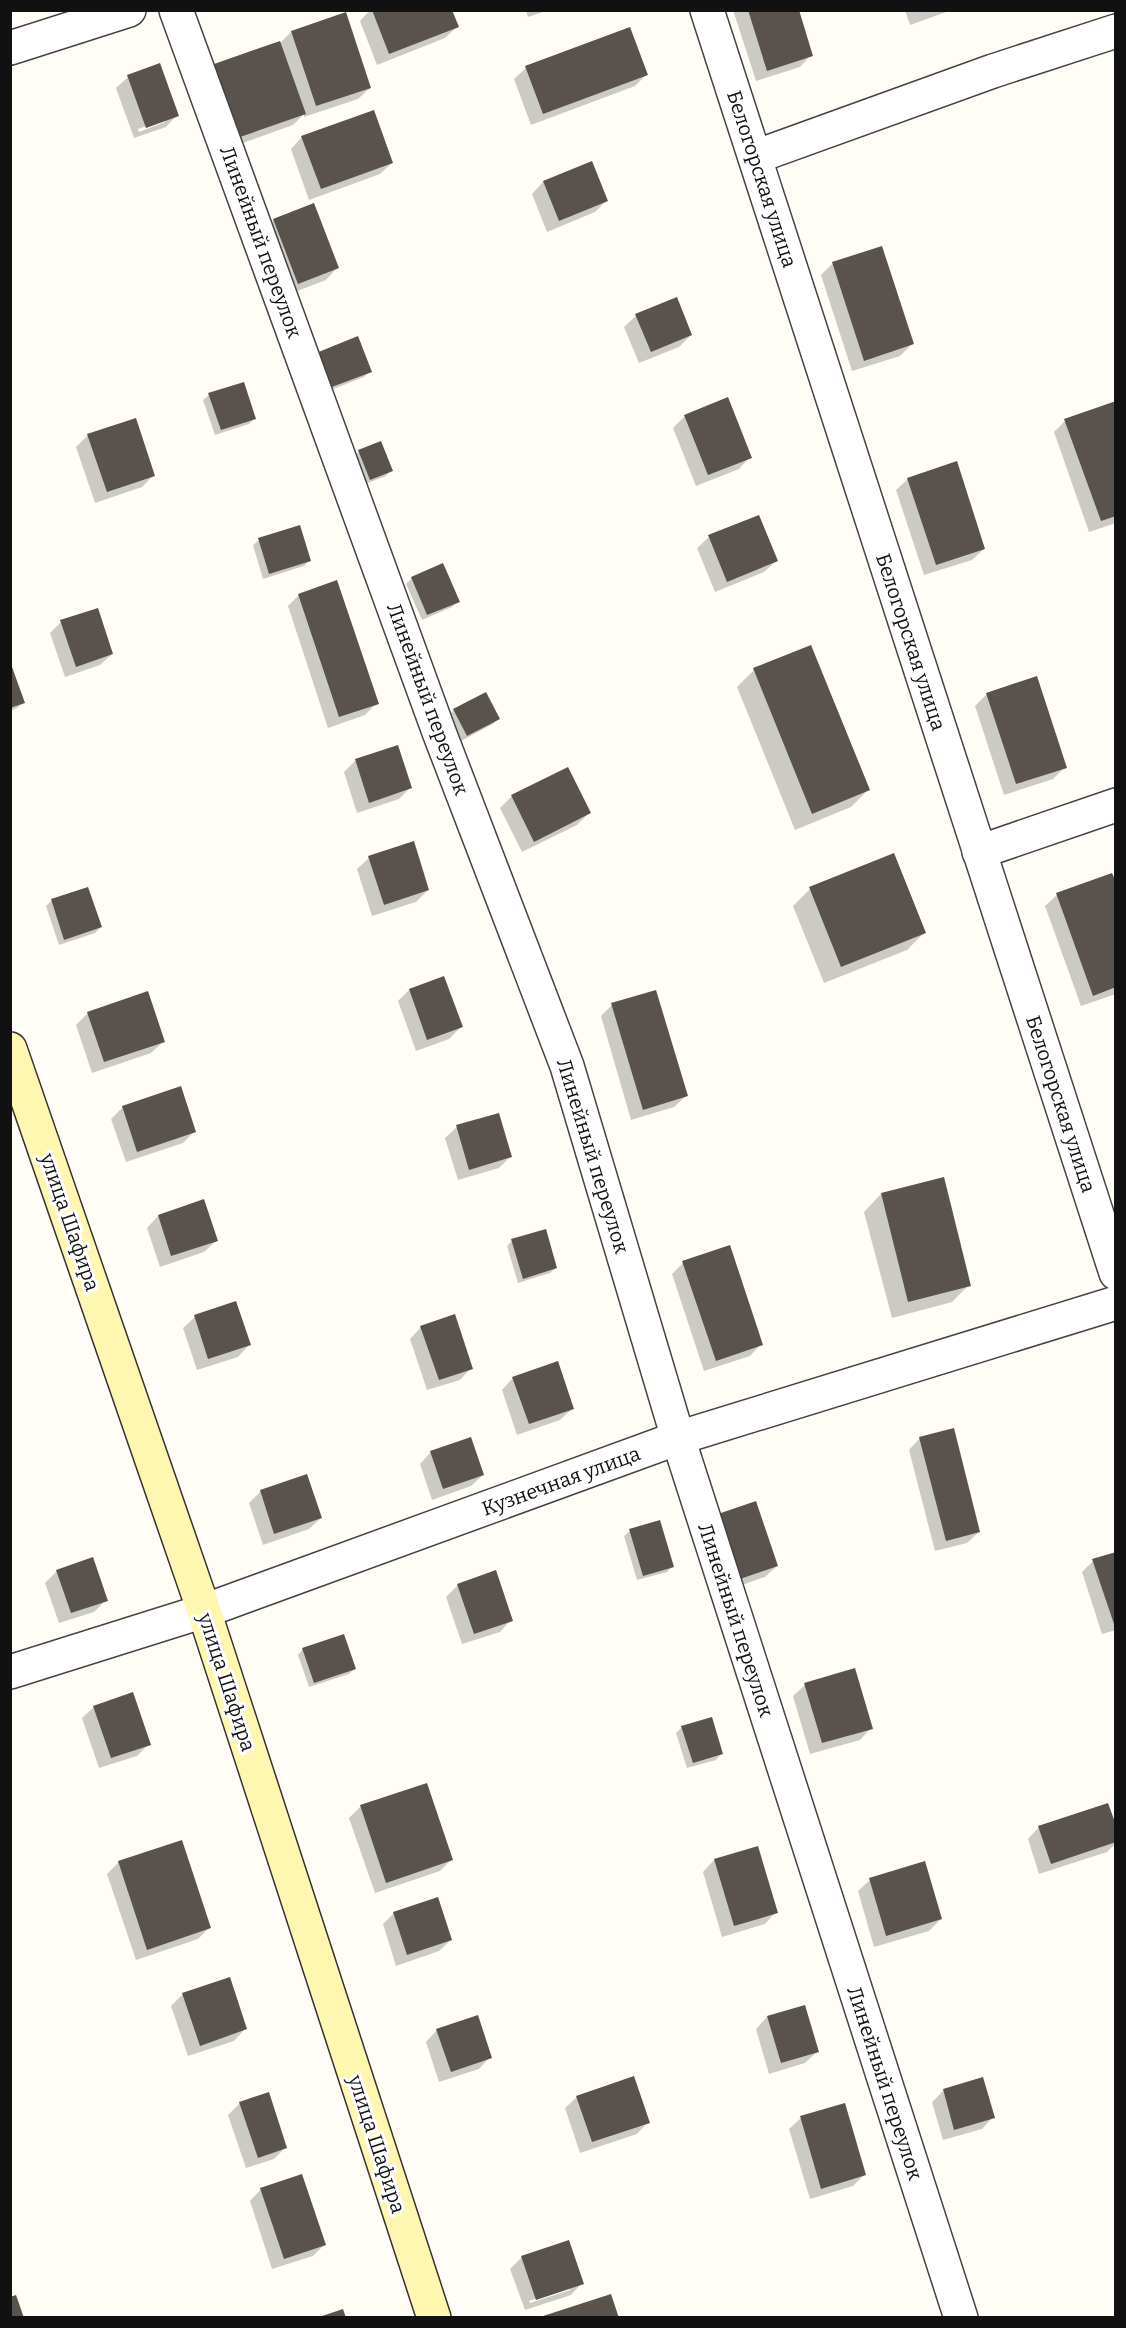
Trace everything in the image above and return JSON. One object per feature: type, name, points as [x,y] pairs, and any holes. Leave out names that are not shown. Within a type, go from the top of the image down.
[{"type":"street","points":[[10,48],[129,10]]},
{"type":"street","name":"Линейный переулок","points":[[176,10],[439,732],[567,1066],[678,1438],[961,2318]]},
{"type":"street","name":"Белогорская улица","points":[[707,10],[1116,1273]]},
{"type":"street","points":[[755,157],[993,72],[1116,31]]},
{"type":"street","points":[[979,852],[1116,805]]},
{"type":"street","name":"улица Шафира","points":[[10,1049],[204,1611],[434,2318]]},
{"type":"street","name":"Кузнечная улица","points":[[10,1672],[204,1611],[678,1438],[1116,1303]]},
{"type":"building","points":[[372,10],[452,10],[459,27],[389,54]]},
{"type":"building","points":[[748,10],[799,10],[813,56],[767,71]]},
{"type":"building","points":[[346,12],[371,88],[316,106],[291,31]]},
{"type":"building","points":[[630,27],[648,75],[543,114],[525,66]]},
{"type":"building","points":[[280,41],[306,114],[240,137],[214,64]]},
{"type":"building","points":[[160,63],[179,116],[146,128],[127,75]]},
{"type":"building","points":[[374,110],[393,163],[321,189],[301,136]]},
{"type":"building","points":[[592,161],[608,201],[559,221],[543,181]]},
{"type":"building","points":[[314,203],[339,268],[298,284],[273,219]]},
{"type":"building","points":[[882,246],[914,344],[864,361],[832,262]]},
{"type":"building","points":[[677,297],[692,335],[651,352],[635,314]]},
{"type":"building","points":[[358,336],[372,372],[329,388],[316,353]]},
{"type":"building","points":[[244,382],[256,419],[221,430],[208,393]]},
{"type":"building","points":[[728,397],[752,458],[708,475],[684,415]]},
{"type":"building","points":[[1116,401],[1116,516],[1101,521],[1064,419]]},
{"type":"building","points":[[136,418],[155,476],[107,492],[87,434]]},
{"type":"building","points":[[381,441],[393,471],[370,480],[358,450]]},
{"type":"building","points":[[957,461],[985,549],[936,565],[907,478]]},
{"type":"building","points":[[759,515],[778,561],[727,582],[708,535]]},
{"type":"building","points":[[300,525],[311,561],[269,574],[258,538]]},
{"type":"building","points":[[443,563],[460,602],[427,615],[411,577]]},
{"type":"building","points":[[337,580],[379,704],[339,717],[298,594]]},
{"type":"building","points":[[98,608],[113,654],[76,667],[60,620]]},
{"type":"building","points":[[811,645],[870,790],[812,814],[753,668]]},
{"type":"building","points":[[12,667],[25,703],[10,708],[10,668]]},
{"type":"building","points":[[1037,676],[1067,768],[1016,784],[986,693]]},
{"type":"building","points":[[486,692],[500,719],[467,736],[453,709]]},
{"type":"building","points":[[398,745],[412,788],[369,803],[355,759]]},
{"type":"building","points":[[568,767],[591,813],[534,842],[511,795]]},
{"type":"building","points":[[414,841],[429,890],[384,905],[368,856]]},
{"type":"building","points":[[894,853],[926,933],[841,967],[809,887]]},
{"type":"building","points":[[1112,873],[1116,882],[1116,987],[1093,996],[1056,893]]},
{"type":"building","points":[[88,887],[102,927],[64,940],[51,899]]},
{"type":"building","points":[[444,976],[463,1027],[427,1040],[409,989]]},
{"type":"building","points":[[656,990],[688,1096],[643,1110],[611,1003]]},
{"type":"building","points":[[148,991],[165,1042],[104,1062],[87,1012]]},
{"type":"building","points":[[181,1086],[196,1132],[137,1152],[122,1106]]},
{"type":"building","points":[[499,1113],[512,1157],[469,1170],[456,1125]]},
{"type":"building","points":[[944,1177],[971,1286],[908,1302],[881,1193]]},
{"type":"building","points":[[204,1199],[218,1241],[171,1256],[158,1215]]},
{"type":"building","points":[[546,1229],[557,1268],[523,1279],[511,1239]]},
{"type":"building","points":[[730,1245],[763,1345],[716,1361],[682,1261]]},
{"type":"building","points":[[236,1301],[251,1345],[208,1359],[194,1315]]},
{"type":"building","points":[[455,1314],[473,1369],[439,1380],[420,1326]]},
{"type":"building","points":[[558,1361],[574,1409],[529,1424],[512,1377]]},
{"type":"building","points":[[954,1428],[980,1532],[946,1541],[919,1437]]},
{"type":"building","points":[[471,1437],[484,1475],[443,1489],[430,1451]]},
{"type":"building","points":[[307,1474],[322,1518],[274,1534],[260,1490]]},
{"type":"building","points":[[756,1501],[778,1566],[740,1579],[718,1514]]},
{"type":"building","points":[[660,1520],[674,1567],[643,1576],[629,1529]]},
{"type":"building","points":[[1116,1552],[1116,1627],[1115,1627],[1092,1559]]},
{"type":"building","points":[[93,1557],[108,1601],[71,1613],[56,1570]]},
{"type":"building","points":[[496,1570],[513,1621],[474,1634],[457,1584]]},
{"type":"building","points":[[344,1634],[356,1669],[314,1683],[302,1648]]},
{"type":"building","points":[[855,1668],[873,1729],[822,1743],[804,1683]]},
{"type":"building","points":[[133,1692],[151,1745],[111,1758],[93,1706]]},
{"type":"building","points":[[712,1717],[723,1754],[693,1763],[681,1726]]},
{"type":"building","points":[[427,1783],[453,1860],[386,1883],[360,1805]]},
{"type":"building","points":[[1108,1803],[1116,1825],[1116,1842],[1051,1864],[1038,1826]]},
{"type":"building","points":[[182,1840],[211,1928],[147,1950],[118,1861]]},
{"type":"building","points":[[758,1846],[778,1913],[734,1926],[714,1859]]},
{"type":"building","points":[[925,1861],[942,1919],[886,1936],[869,1878]]},
{"type":"building","points":[[438,1897],[452,1940],[407,1955],[393,1912]]},
{"type":"building","points":[[230,1977],[247,2029],[200,2046],[182,1993]]},
{"type":"building","points":[[805,2005],[819,2052],[781,2063],[767,2016]]},
{"type":"building","points":[[478,2015],[492,2058],[451,2072],[436,2029]]},
{"type":"building","points":[[634,2076],[650,2123],[592,2142],[576,2096]]},
{"type":"building","points":[[983,2077],[995,2118],[954,2130],[943,2089]]},
{"type":"building","points":[[269,2092],[287,2148],[258,2158],[239,2102]]},
{"type":"building","points":[[845,2103],[866,2175],[821,2189],[800,2116]]},
{"type":"building","points":[[302,2174],[326,2245],[284,2259],[260,2188]]},
{"type":"building","points":[[569,2240],[584,2284],[536,2300],[521,2256]]},
{"type":"building","points":[[611,2294],[619,2318],[540,2318],[540,2317]]},
{"type":"building","points":[[16,2295],[24,2318],[10,2318],[10,2297]]},
{"type":"building","points":[[343,2309],[346,2318],[319,2318],[319,2317]]}]
